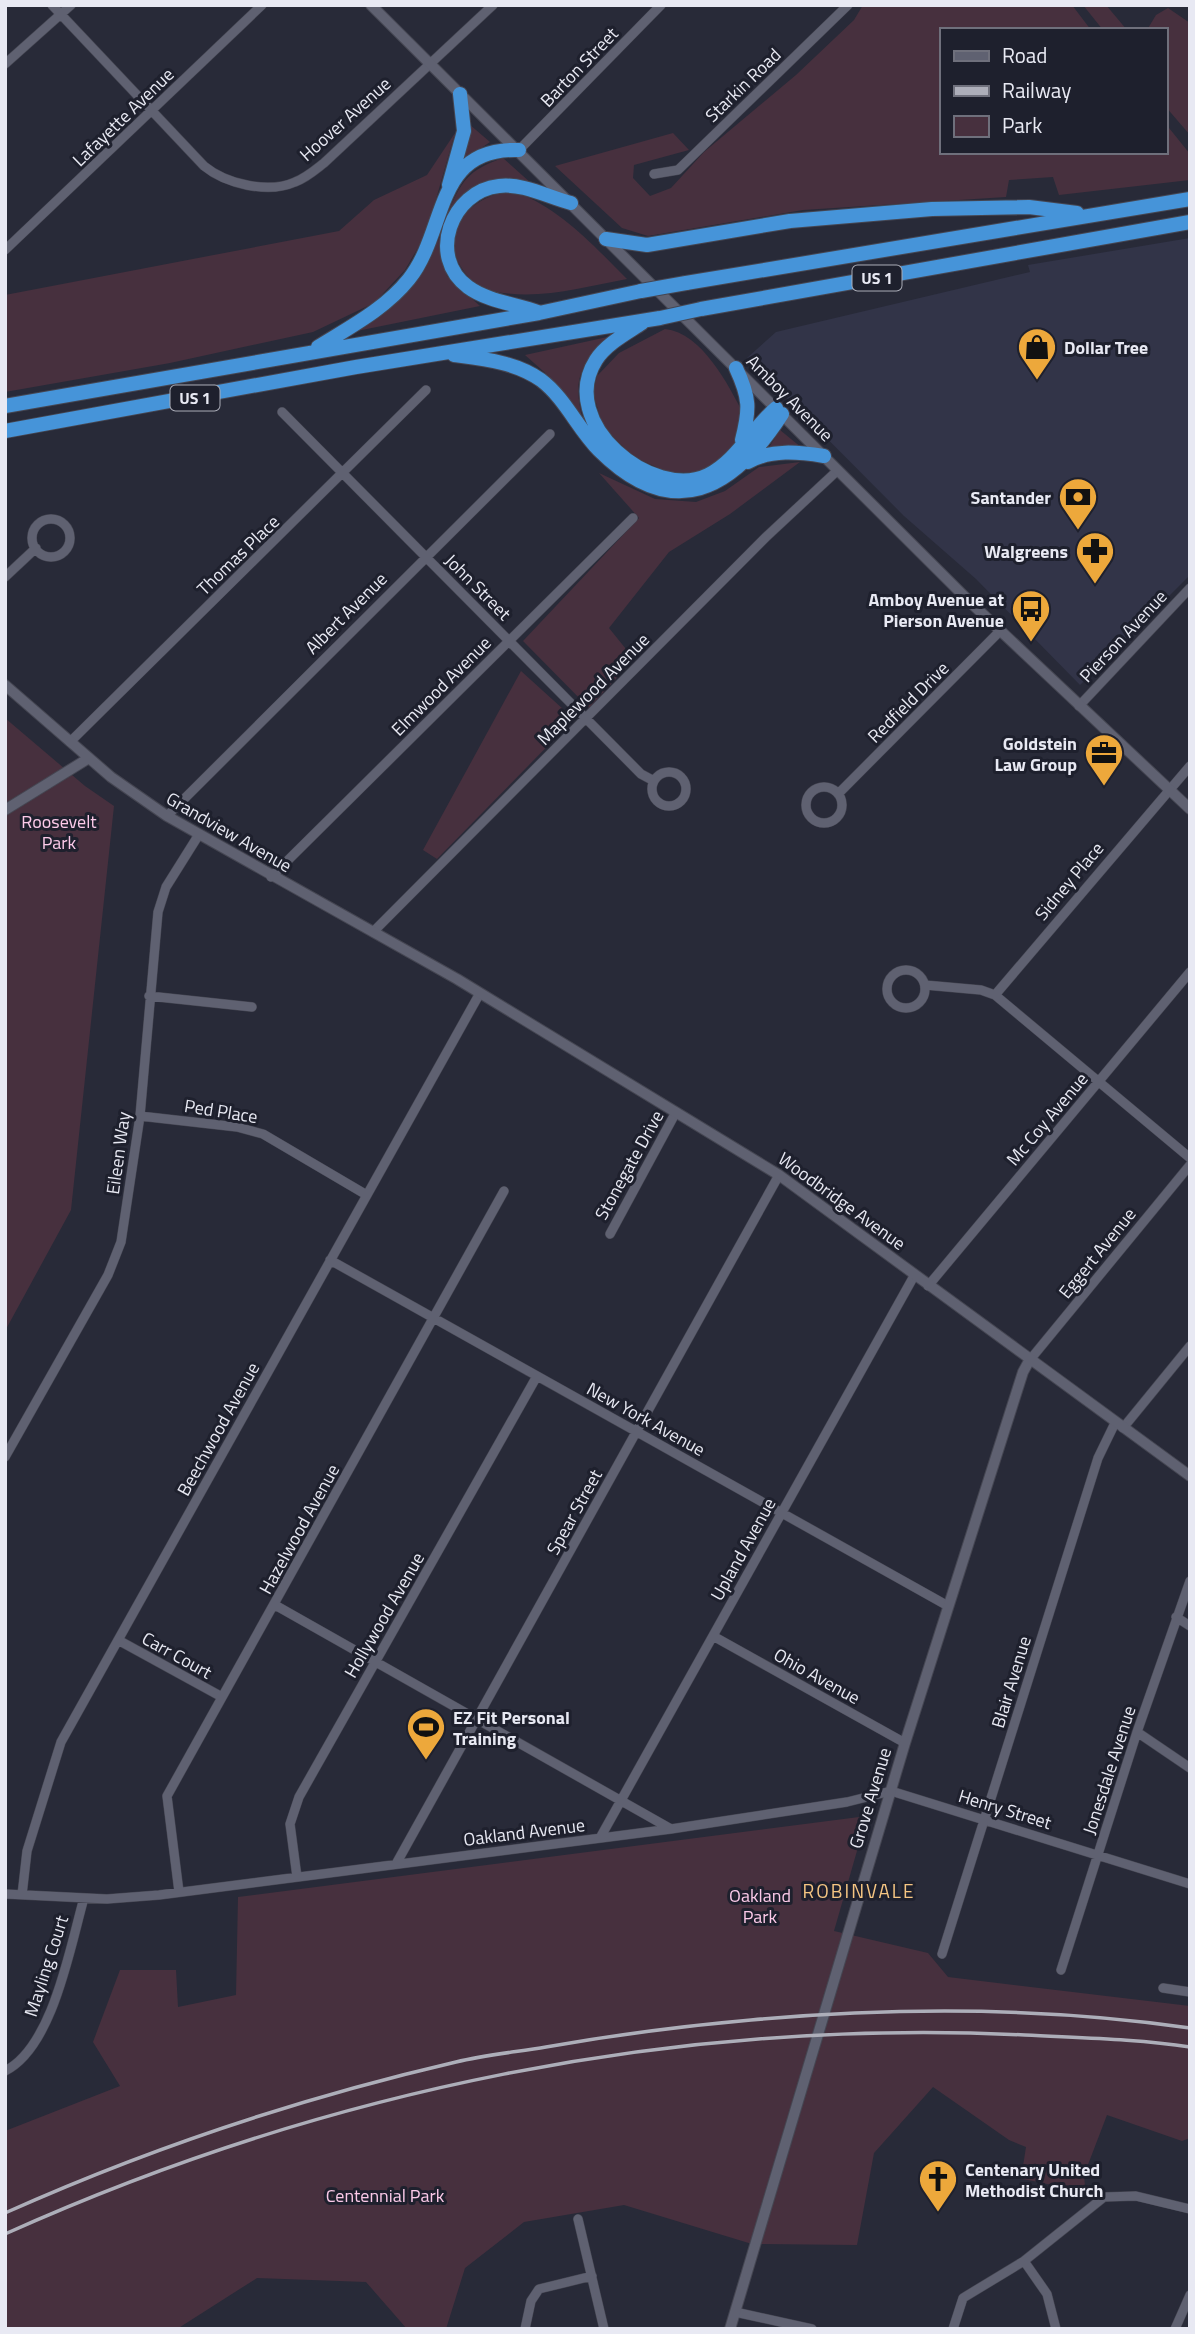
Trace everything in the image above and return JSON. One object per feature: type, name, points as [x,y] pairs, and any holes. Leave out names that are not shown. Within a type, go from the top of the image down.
[{"type":"highway","points":[[311,352],[370,314],[406,282],[424,255],[449,185],[464,131],[460,94]]},
{"type":"highway","points":[[449,185],[469,165],[487,154],[519,150]]},
{"type":"highway","points":[[539,313],[486,296],[468,287],[452,271],[446,254],[448,230],[465,203],[474,195],[498,186],[522,187],[571,203]]},
{"type":"highway","name":"US 1","points":[[5,406],[539,313],[686,283],[1190,200]]},
{"type":"highway","points":[[606,239],[647,245],[823,217],[932,209],[1029,207],[1092,215]]},
{"type":"highway","name":"US 1","points":[[5,431],[654,319],[1190,222]]},
{"type":"highway","points":[[654,319],[597,358],[586,379],[585,399],[592,423],[609,446],[658,476],[688,480],[706,477],[725,464],[757,425],[779,411]]},
{"type":"highway","points":[[439,354],[495,360],[518,368],[541,381],[601,452],[646,482],[669,490],[688,492],[711,487],[737,467],[770,432],[779,411]]},
{"type":"highway","points":[[736,368],[748,393],[749,412],[741,445]]},
{"type":"highway","points":[[737,467],[760,455],[805,453],[824,456]]},
{"type":"street","name":"Hoover Avenue","points":[[52,5],[151,112],[214,174],[262,187],[293,183],[324,163],[493,5]]},
{"type":"street","points":[[5,64],[71,5]]},
{"type":"street","name":"Lafayette Avenue","points":[[5,250],[262,5]]},
{"type":"street","name":"Amboy Avenue","points":[[371,5],[1000,632],[1190,809]]},
{"type":"street","name":"Barton Street","points":[[519,150],[661,5]]},
{"type":"street","name":"Starkin Road","points":[[654,174],[678,170],[848,5]]},
{"type":"street","name":"Thomas Place","points":[[71,742],[426,390]]},
{"type":"street","name":"John Street","points":[[282,412],[587,717],[640,774],[654,781]]},
{"type":"street","name":"Albert Avenue","points":[[167,816],[550,434]]},
{"type":"street","name":"Maplewood Avenue","points":[[373,932],[766,537],[838,470]]},
{"type":"street","name":"Elmwood Avenue","points":[[271,877],[633,518]]},
{"type":"street","points":[[55,519],[67,528],[70,542],[62,554],[47,557],[36,548],[33,534],[41,522],[55,519]]},
{"type":"street","points":[[5,577],[36,548]]},
{"type":"street","name":"Pierson Avenue","points":[[1079,706],[1190,587]]},
{"type":"street","name":"Redfield Drive","points":[[838,794],[1000,632]]},
{"type":"street","name":"Grandview Avenue","points":[[5,685],[89,758],[167,816],[271,877],[457,979]]},
{"type":"street","points":[[5,810],[89,758]]},
{"type":"street","name":"Sidney Place","points":[[995,995],[1190,766]]},
{"type":"street","name":"Redfield Drive","points":[[827,787],[838,794],[842,807],[835,820],[820,824],[808,815],[805,804],[812,791],[827,787]]},
{"type":"street","name":"Eileen Way","points":[[5,1457],[107,1275],[121,1242],[140,1116],[158,912],[166,887],[198,835]]},
{"type":"street","points":[[901,971],[919,974],[925,985],[924,997],[915,1006],[897,1006],[889,996],[888,984],[901,971]]},
{"type":"street","name":"Mc Coy Avenue","points":[[929,1286],[1190,972]]},
{"type":"street","name":"Woodbridge Avenue","points":[[457,979],[779,1175],[1029,1361],[1190,1476]]},
{"type":"street","points":[[925,985],[981,990],[995,995],[1190,1158]]},
{"type":"street","name":"Beechwood Avenue","points":[[22,1895],[27,1852],[54,1757],[365,1194],[480,993]]},
{"type":"street","points":[[149,996],[252,1007]]},
{"type":"street","name":"Stonegate Drive","points":[[610,1234],[677,1112]]},
{"type":"street","name":"Ped Place","points":[[140,1116],[237,1127],[263,1134],[365,1194]]},
{"type":"street","name":"Eggert Avenue","points":[[1029,1361],[1190,1166]]},
{"type":"street","name":"Spear Street","points":[[396,1864],[779,1175]]},
{"type":"street","name":"Hazelwood Avenue","points":[[178,1892],[167,1796],[504,1191]]},
{"type":"street","name":"New York Avenue","points":[[330,1260],[948,1606]]},
{"type":"street","name":"Upland Avenue","points":[[600,1838],[914,1276]]},
{"type":"street","name":"Blair Avenue","points":[[942,1954],[1098,1458],[1119,1425],[1190,1346]]},
{"type":"street","name":"Grove Avenue","points":[[730,2329],[905,1743],[1023,1371],[1029,1361]]},
{"type":"street","name":"Hollywood Avenue","points":[[296,1877],[290,1838],[293,1810],[537,1376]]},
{"type":"street","name":"Jonesdale Avenue","points":[[1061,1970],[1137,1732],[1190,1581]]},
{"type":"street","points":[[275,1605],[671,1829]]},
{"type":"street","points":[[1177,1617],[1190,1626]]},
{"type":"street","name":"Ohio Avenue","points":[[713,1636],[905,1743]]},
{"type":"street","name":"Carr Court","points":[[118,1640],[222,1697]]},
{"type":"street","points":[[1137,1732],[1190,1768]]},
{"type":"street","name":"Henry Street","points":[[891,1791],[1190,1884]]},
{"type":"street","name":"Oakland Avenue","points":[[5,1894],[84,1898],[159,1895],[671,1829],[847,1802],[891,1791]]},
{"type":"street","name":"Mayling Court","points":[[5,2071],[25,2056],[37,2038],[54,2001],[84,1898]]},
{"type":"street","points":[[1163,1987],[1190,1992]]},
{"type":"street","points":[[953,2329],[964,2298],[1024,2261],[1104,2197],[1136,2196],[1190,2209]]},
{"type":"street","points":[[578,2219],[604,2329]]},
{"type":"street","points":[[1024,2261],[1047,2294],[1056,2329]]},
{"type":"street","points":[[525,2329],[531,2301],[539,2289],[592,2276]]},
{"type":"street","points":[[1175,2329],[1190,2295]]},
{"type":"street","points":[[735,2312],[812,2329]]},
{"type":"shaded area","points":[[1190,238],[1190,575],[1080,685],[976,579],[904,516],[747,358],[776,332],[1030,272],[1028,265]]},
{"type":"green space","points":[[863,5],[1072,5],[1089,28],[940,28],[940,154],[1167,154],[1167,125],[1190,154],[1190,180],[1059,195],[1053,177],[1009,180],[1006,197],[803,210],[648,236],[622,228],[555,166],[673,133],[689,150],[634,165],[633,178],[650,196],[671,188],[704,152],[796,75],[854,20]]},
{"type":"green space","points":[[1083,5],[1106,5],[1125,28],[1101,28]]},
{"type":"green space","points":[[1168,8],[1190,23],[1190,135],[1167,108],[1167,28],[1148,28],[1156,15]]},
{"type":"green space","points":[[469,124],[490,142],[461,162]]},
{"type":"green space","points":[[455,133],[426,234],[405,270],[374,303],[313,332],[170,363],[5,392],[5,295],[339,231],[374,200],[427,175]]},
{"type":"green space","points":[[503,158],[532,184],[505,181],[485,185],[447,215],[467,178],[481,167]]},
{"type":"green space","points":[[516,192],[562,218],[627,279],[543,294],[510,294],[476,284],[457,259],[454,238],[457,228],[462,218],[478,203],[495,195]]},
{"type":"green space","points":[[440,237],[447,276],[480,306],[357,331],[429,256]]},
{"type":"green space","points":[[665,329],[691,340],[702,350],[722,375],[744,415],[736,445],[726,458],[698,473],[667,472],[632,456],[603,426],[593,393],[597,376],[619,353]]},
{"type":"green space","points":[[612,336],[592,355],[581,373],[578,393],[583,420],[552,379],[525,355]]},
{"type":"green space","points":[[780,430],[802,448],[768,449]]},
{"type":"green space","points":[[800,462],[730,514],[669,552],[609,628],[634,659],[589,708],[523,641],[639,518],[599,473],[655,499],[696,502],[725,491],[759,467]]},
{"type":"green space","points":[[521,671],[574,719],[437,859],[423,850]]},
{"type":"green space","name":"Roosevelt Park","points":[[5,718],[85,786],[114,806],[71,1210],[5,1331]]},
{"type":"green space","points":[[867,1816],[834,1931],[928,1953],[948,1977],[1190,2006],[1190,2138],[1182,2141],[1107,2115],[1084,2175],[1085,2186],[1061,2186],[1021,2179],[1026,2147],[1009,2140],[933,2087],[874,2153],[857,2245],[752,2244],[624,2205],[524,2222],[465,2268],[446,2329],[407,2329],[366,2282],[257,2278],[177,2329],[5,2329],[5,2131],[120,2086],[93,2042],[120,1970],[176,1970],[178,2007],[236,1995],[238,1897]]},
{"type":"railway","points":[[5,2213],[115,2167],[283,2108],[467,2060],[597,2039],[751,2020],[916,2011],[1081,2016],[1190,2028]]},
{"type":"railway","points":[[5,2234],[126,2183],[250,2140],[376,2103],[504,2074],[633,2053],[763,2039],[894,2033],[1025,2035],[1129,2040],[1190,2047]]},
{"type":"place","name":"Dollar Tree","points":[[1037,381]]},
{"type":"place","name":"Santander","points":[[1078,531]]},
{"type":"place","name":"Walgreens","points":[[1095,585]]},
{"type":"place","name":"Amboy Avenue at Pierson Avenue","points":[[1031,643]]},
{"type":"place","name":"Goldstein Law Group","points":[[1104,787]]},
{"type":"place","name":"EZ Fit Personal Training","points":[[426,1761]]},
{"type":"place","name":"Centenary United Methodist Church","points":[[938,2213]]},
{"type":"district","name":"ROBINVALE","points":[[859,1890]]},
{"type":"park label","name":"Oakland Park","points":[[760,1905]]},
{"type":"park label","name":"Centennial Park","points":[[385,2195]]}]
